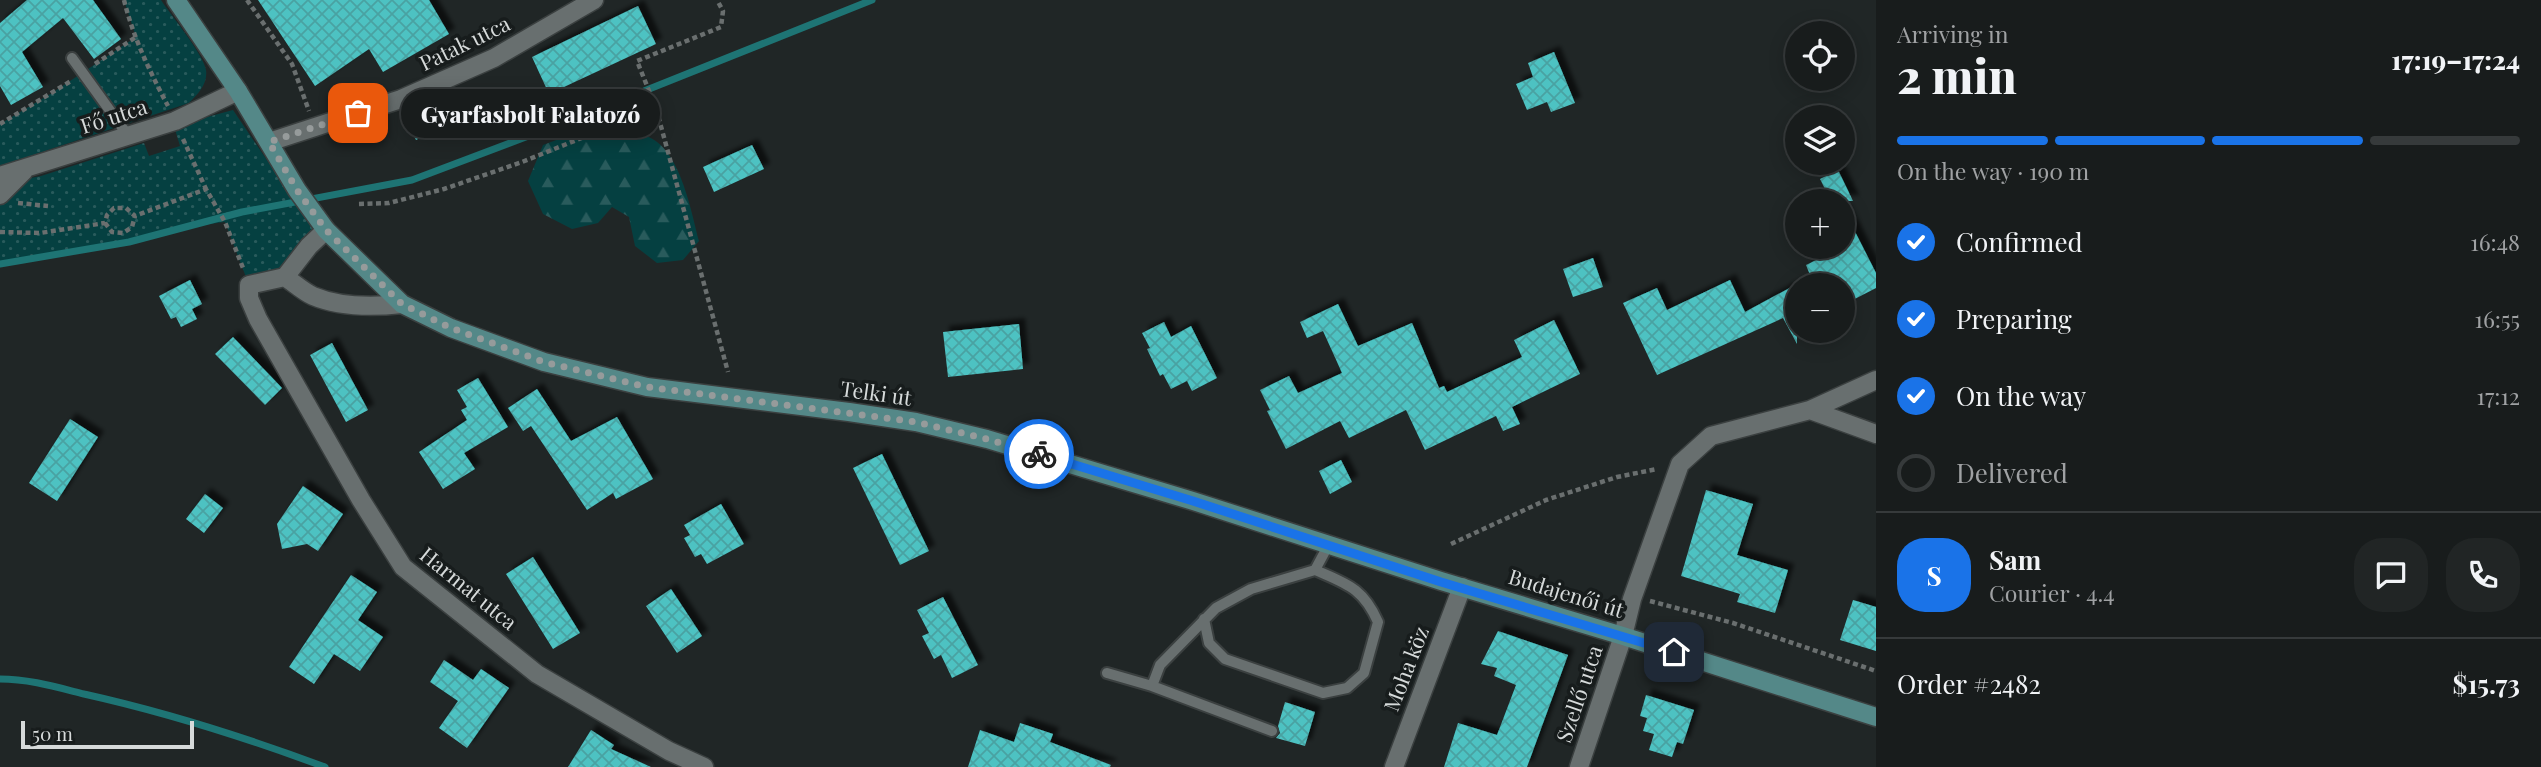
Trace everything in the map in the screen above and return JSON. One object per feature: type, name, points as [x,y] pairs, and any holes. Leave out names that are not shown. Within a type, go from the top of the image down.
[{"type":"main road","name":"Telki út","points":[[176,0],[238,91],[297,190],[326,230],[402,304],[451,328],[544,362],[647,387],[916,422],[975,436],[1193,501],[1441,582]]},
{"type":"main road","name":"Budajenői út","points":[[1441,582],[1623,636],[1876,717]]},
{"type":"street","name":"Patak utca","points":[[269,142],[401,99],[494,58],[594,0]]},
{"type":"street","name":"Fő utca","points":[[0,176],[175,121],[238,91]]},
{"type":"street","points":[[5,199],[27,168]]},
{"type":"street","points":[[249,285],[285,277],[309,246],[326,230]]},
{"type":"street","points":[[285,277],[312,296],[379,306],[402,304]]},
{"type":"street","name":"Harmat utca","points":[[249,285],[249,298],[258,319],[361,500],[403,567],[537,674],[669,751],[704,767]]},
{"type":"street","points":[[1680,464],[1711,436],[1810,410],[1876,380]]},
{"type":"street","points":[[1810,410],[1876,433]]},
{"type":"street","name":"Szellő utca","points":[[1579,767],[1623,636],[1632,599],[1680,464]]},
{"type":"street","name":"Moha köz","points":[[1394,767],[1462,587]]},
{"type":"lane","points":[[72,58],[129,137]]},
{"type":"lane","points":[[1315,570],[1329,544]]},
{"type":"lane","points":[[1152,686],[1160,665],[1204,620],[1216,608],[1251,589],[1315,570],[1354,587],[1370,603],[1378,622],[1364,673],[1348,688],[1323,693],[1225,659],[1209,643],[1204,620]]},
{"type":"lane","points":[[1107,673],[1152,686],[1272,731]]},
{"type":"path","points":[[124,0],[149,69],[206,189],[225,222],[249,285]]},
{"type":"path","points":[[247,0],[292,64],[315,128]]},
{"type":"path","points":[[717,0],[723,11],[720,27],[637,61],[656,108],[728,372]]},
{"type":"path","points":[[359,204],[389,203],[444,189],[522,162],[656,108]]},
{"type":"path","points":[[135,216],[206,189]]},
{"type":"path","points":[[5,199],[48,206]]},
{"type":"path","points":[[105,223],[107,215],[114,208],[126,208],[135,216]]},
{"type":"path","points":[[105,223],[113,232],[123,233],[132,227],[135,216]]},
{"type":"path","points":[[0,232],[40,233],[105,223]]},
{"type":"path","points":[[1451,544],[1546,500],[1617,477],[1680,464]]},
{"type":"path","points":[[1632,599],[1657,601],[1733,623],[1876,671]]},
{"type":"green space","points":[[124,0],[161,0],[204,63],[205,80],[199,92],[189,103],[0,166],[0,124],[136,37]]},
{"type":"green space","points":[[233,110],[319,237],[285,277],[249,285],[225,222],[0,264],[0,184],[41,176],[144,143],[149,156],[180,146],[174,126]]},
{"type":"green space","points":[[580,131],[639,134],[658,142],[668,153],[688,197],[699,241],[683,260],[657,263],[635,246],[629,217],[612,207],[598,223],[572,229],[543,214],[528,181],[543,145]]},
{"type":"building","points":[[27,0],[93,0],[121,39],[94,59],[63,18],[22,52],[43,87],[11,105],[0,86],[0,23]]},
{"type":"building","points":[[258,0],[429,0],[449,34],[383,72],[369,49],[315,86]]},
{"type":"building","points":[[638,6],[656,44],[549,94],[532,57]]},
{"type":"building","points":[[1554,52],[1575,103],[1551,112],[1547,102],[1527,110],[1516,84],[1533,77],[1528,63]]},
{"type":"building","points":[[452,95],[462,118],[416,140],[405,117]]},
{"type":"building","points":[[752,145],[764,169],[714,192],[703,167]]},
{"type":"building","points":[[1828,175],[1840,175],[1847,189],[1825,189],[1820,179]]},
{"type":"building","points":[[1855,232],[1876,273],[1876,288],[1855,299],[1855,273],[1809,273],[1806,265],[1818,259],[1855,259]]},
{"type":"building","points":[[1593,258],[1603,287],[1573,297],[1563,269]]},
{"type":"building","points":[[190,280],[202,304],[192,309],[197,319],[181,327],[176,317],[171,319],[159,296]]},
{"type":"building","points":[[1730,280],[1745,312],[1785,290],[1785,322],[1783,318],[1657,375],[1623,303],[1657,288],[1667,310]]},
{"type":"building","points":[[1338,304],[1358,346],[1412,323],[1439,388],[1444,386],[1447,392],[1522,357],[1514,340],[1554,320],[1580,374],[1512,407],[1520,424],[1503,431],[1496,416],[1425,450],[1406,410],[1349,438],[1340,421],[1286,449],[1260,390],[1289,376],[1298,393],[1342,373],[1323,331],[1307,338],[1300,322]]},
{"type":"building","points":[[1164,322],[1171,337],[1191,326],[1217,378],[1192,391],[1187,381],[1171,389],[1163,374],[1160,376],[1142,333]]},
{"type":"building","points":[[1019,324],[1023,369],[948,377],[943,332]]},
{"type":"building","points":[[233,337],[282,388],[265,405],[215,354]]},
{"type":"building","points":[[332,343],[368,410],[346,422],[310,355]]},
{"type":"building","points":[[478,378],[508,427],[464,453],[475,469],[443,489],[419,452],[467,420],[461,410],[467,407],[457,390]]},
{"type":"building","points":[[537,389],[571,441],[617,417],[653,479],[616,499],[613,493],[587,510],[531,426],[523,431],[508,408]]},
{"type":"building","points":[[70,419],[98,437],[57,501],[29,483]]},
{"type":"building","points":[[882,454],[929,551],[900,565],[853,468]]},
{"type":"building","points":[[1341,460],[1352,482],[1330,494],[1319,471]]},
{"type":"building","points":[[303,486],[343,514],[318,551],[307,544],[282,549],[277,524]]},
{"type":"building","points":[[1706,490],[1753,504],[1737,555],[1788,570],[1775,613],[1737,602],[1740,594],[1681,576]]},
{"type":"building","points":[[205,494],[223,508],[204,533],[186,519]]},
{"type":"building","points":[[721,504],[744,544],[707,564],[701,554],[695,557],[684,538],[690,535],[684,525]]},
{"type":"building","points":[[533,557],[580,633],[553,649],[506,574]]},
{"type":"building","points":[[351,575],[377,592],[358,620],[383,637],[360,671],[334,654],[314,684],[289,667]]},
{"type":"building","points":[[671,589],[702,636],[677,653],[646,606]]},
{"type":"building","points":[[943,597],[978,665],[952,678],[941,655],[934,659],[922,636],[929,633],[917,610]]},
{"type":"building","points":[[1853,600],[1876,607],[1876,651],[1840,640]]},
{"type":"building","points":[[1498,631],[1568,655],[1527,767],[1444,767],[1458,723],[1497,735],[1516,685],[1494,676],[1497,668],[1481,664]]},
{"type":"building","points":[[444,660],[473,680],[481,669],[509,688],[467,748],[439,728],[458,701],[430,682]]},
{"type":"building","points":[[1646,695],[1694,710],[1683,744],[1677,742],[1672,757],[1649,750],[1654,734],[1643,731],[1647,718],[1640,716]]},
{"type":"building","points":[[1285,702],[1315,712],[1305,746],[1276,738],[1280,733],[1278,726]]},
{"type":"building","points":[[1020,723],[1053,734],[1050,742],[1111,765],[968,767],[980,730],[1014,742]]},
{"type":"building","points":[[591,730],[614,745],[611,749],[651,767],[568,767]]},
{"type":"waterway","points":[[0,264],[129,242],[242,212],[412,180],[589,113],[872,0]]},
{"type":"waterway","points":[[0,679],[42,684],[175,717],[325,767]]},
{"type":"way so far","points":[[358,113],[269,142],[297,190],[326,230],[402,304],[451,328],[544,362],[647,387],[916,422],[1039,454]]},
{"type":"place","name":"Gyarfasbolt Falatozó","points":[[358,113]]},
{"type":"route","points":[[1039,454],[1441,582],[1674,652]]}]
